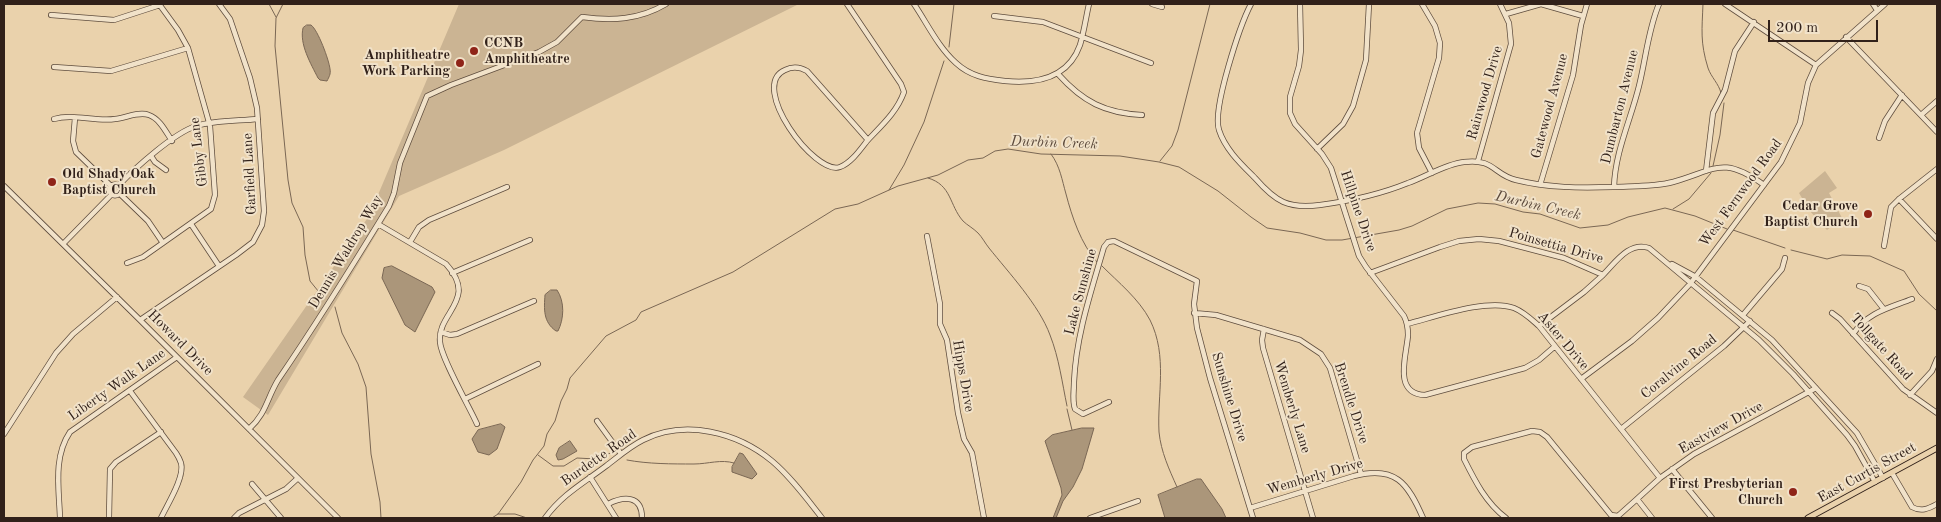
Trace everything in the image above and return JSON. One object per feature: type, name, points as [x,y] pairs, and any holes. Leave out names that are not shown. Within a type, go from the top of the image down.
[{"type":"main road","name":"East Curtis Street","points":[[1808,518],[1937,448]]},
{"type":"street","points":[[51,15],[114,20],[159,4]]},
{"type":"street","name":"Gibby Lane","points":[[127,263],[143,257],[211,209],[215,195],[210,124],[188,48],[178,30],[159,4]]},
{"type":"street","name":"Garfield Lane","points":[[140,320],[253,242],[262,226],[264,211],[257,108],[250,78],[230,19],[219,4]]},
{"type":"street","name":"Dennis Waldrop Way","points":[[249,429],[267,406],[276,384],[328,305],[392,199],[404,151],[424,104],[431,93],[539,52],[558,42],[582,17],[627,19],[640,16],[666,4]]},
{"type":"street","points":[[847,4],[894,72],[904,92],[893,112],[868,140],[851,159],[839,168],[824,165],[814,159],[787,125],[778,108],[774,94],[773,84],[776,77],[788,68],[800,68],[807,71],[868,140]]},
{"type":"street","points":[[914,4],[950,58],[972,74],[992,79],[1026,82],[1043,80],[1058,74],[1070,62],[1080,46],[1089,4]]},
{"type":"street","points":[[1152,4],[1162,7]]},
{"type":"street","points":[[1250,4],[1219,103],[1218,127],[1223,140],[1250,173],[1278,200],[1288,204],[1300,206],[1320,205],[1391,190],[1456,163],[1478,161],[1493,166],[1511,179],[1566,188],[1662,184],[1706,171],[1732,167],[1739,169],[1764,185]]},
{"type":"street","name":"Hillpine Drive","points":[[1300,4],[1301,58],[1289,107],[1294,124],[1317,149],[1331,168],[1359,256],[1370,273],[1400,308],[1407,324]]},
{"type":"street","points":[[1317,149],[1343,124],[1353,106],[1366,60],[1369,4]]},
{"type":"street","points":[[1422,4],[1435,26],[1440,43],[1439,58],[1417,133],[1419,148],[1432,173]]},
{"type":"street","name":"Rainwood Drive","points":[[1478,161],[1511,49],[1511,30],[1506,14],[1500,4]]},
{"type":"street","points":[[1506,14],[1541,4],[1583,16]]},
{"type":"street","name":"Gatewood Avenue","points":[[1540,185],[1573,76],[1583,16],[1587,4]]},
{"type":"street","name":"Dumbarton Avenue","points":[[1614,187],[1617,164],[1639,86],[1650,26],[1659,4]]},
{"type":"street","points":[[1725,4],[1816,65]]},
{"type":"street","points":[[1873,4],[1877,10]]},
{"type":"street","name":"West Fernwood Road","points":[[1581,379],[1632,341],[1658,318],[1690,284],[1781,162],[1798,129],[1808,83],[1816,65],[1885,4]]},
{"type":"street","points":[[994,16],[1043,22],[1151,63]]},
{"type":"street","points":[[1706,171],[1713,114],[1725,90],[1735,52],[1754,22]]},
{"type":"street","points":[[1846,37],[1937,132]]},
{"type":"street","points":[[54,67],[111,71],[188,48]]},
{"type":"street","points":[[1058,74],[1074,91],[1096,105],[1120,113],[1142,114]]},
{"type":"street","points":[[1880,138],[1889,114],[1902,95]]},
{"type":"street","points":[[1921,115],[1937,101]]},
{"type":"street","points":[[54,119],[62,116],[112,120],[148,114],[158,121],[172,141]]},
{"type":"street","points":[[75,118],[73,141],[76,152],[111,186],[112,194]]},
{"type":"street","points":[[119,186],[151,156],[196,126],[258,119]]},
{"type":"street","points":[[151,156],[166,170]]},
{"type":"street","points":[[1884,246],[1891,207],[1899,198],[1937,169]]},
{"type":"street","points":[[111,186],[115,184],[119,186]]},
{"type":"street","name":"Howard Drive","points":[[4,186],[118,297],[338,518]]},
{"type":"street","points":[[119,186],[121,189],[119,193]]},
{"type":"street","points":[[410,242],[416,231],[426,221],[507,187]]},
{"type":"street","points":[[63,244],[112,194],[116,195],[119,193]]},
{"type":"street","points":[[119,193],[148,221],[162,243]]},
{"type":"street","points":[[1899,198],[1937,239]]},
{"type":"street","points":[[191,224],[219,266]]},
{"type":"street","points":[[378,224],[446,264],[458,284],[458,298],[441,332],[440,347],[477,424]]},
{"type":"street","name":"Hipps Drive","points":[[926,236],[940,304],[940,324],[947,340],[958,413],[964,439],[972,453],[984,518]]},
{"type":"street","name":"Poinsettia Drive","points":[[1370,273],[1440,247],[1479,239],[1499,241],[1564,258],[1602,275],[1626,252],[1638,246],[1649,248],[1666,260],[1696,276],[1772,340],[1857,433],[1883,478]]},
{"type":"street","points":[[452,273],[530,240]]},
{"type":"street","name":"Lake Sunshine","points":[[1109,402],[1083,414],[1078,412],[1074,405],[1078,346],[1089,297],[1106,244],[1112,240],[1121,243],[1197,281]]},
{"type":"street","points":[[1743,315],[1782,269],[1785,258]]},
{"type":"street","name":"Poinsettia Drive","points":[[1666,260],[1690,284],[1744,327],[1777,358],[1855,446],[1875,482]]},
{"type":"street","points":[[1539,326],[1584,292],[1602,275]]},
{"type":"street","name":"Sunshine Drive","points":[[1197,281],[1194,313],[1206,363],[1253,518]]},
{"type":"street","points":[[1859,286],[1868,290],[1883,308]]},
{"type":"street","points":[[4,434],[56,353],[73,334],[118,297]]},
{"type":"street","points":[[1853,334],[1859,325],[1883,308],[1912,299]]},
{"type":"street","points":[[441,332],[447,335],[457,334],[534,301]]},
{"type":"street","name":"Aster Drive","points":[[1407,324],[1475,307],[1496,304],[1518,310],[1528,316],[1539,326],[1660,478]]},
{"type":"street","name":"Brendle Drive","points":[[1194,313],[1216,316],[1306,342],[1326,359],[1361,474]]},
{"type":"street","name":"Tollgate Road","points":[[1832,314],[1853,334],[1902,389],[1928,405],[1937,413]]},
{"type":"street","name":"Coralvine Road","points":[[1621,429],[1724,346],[1750,321]]},
{"type":"street","points":[[1407,324],[1408,336],[1403,364],[1404,378],[1412,390],[1422,395],[1525,368],[1539,360],[1554,347]]},
{"type":"street","name":"Wemberly Lane","points":[[1264,330],[1263,348],[1313,518]]},
{"type":"street","name":"Liberty Walk Lane","points":[[60,518],[58,460],[63,442],[70,432],[177,357]]},
{"type":"street","points":[[1910,395],[1932,371],[1937,359]]},
{"type":"street","points":[[465,399],[538,364]]},
{"type":"street","name":"Eastview Drive","points":[[1506,518],[1493,508],[1487,500],[1464,459],[1464,454],[1472,447],[1532,431],[1540,432],[1547,437],[1610,515],[1618,516],[1660,478],[1706,447],[1816,388]]},
{"type":"street","points":[[130,391],[182,464],[182,473],[161,518]]},
{"type":"street","points":[[597,421],[621,454]]},
{"type":"street","name":"Burdette Road","points":[[545,518],[564,496],[621,454],[644,440],[666,433],[694,430],[720,434],[741,442],[766,456],[792,482],[822,518]]},
{"type":"street","points":[[109,518],[110,469],[116,462],[160,432]]},
{"type":"street","points":[[1672,470],[1711,516],[1703,518]]},
{"type":"street","name":"Wemberly Drive","points":[[1250,508],[1361,474],[1381,472],[1397,478],[1410,492],[1421,518]]},
{"type":"street","points":[[1892,473],[1912,506],[1918,510],[1924,510],[1937,504]]},
{"type":"street","points":[[590,477],[616,518]]},
{"type":"street","points":[[234,518],[239,513],[286,489],[298,478]]},
{"type":"street","points":[[252,484],[281,518]]},
{"type":"street","points":[[608,504],[620,498],[633,500],[639,506],[642,518]]},
{"type":"street","points":[[1637,499],[1652,518]]},
{"type":"street","points":[[1090,518],[1138,501]]},
{"type":"shaded area","points":[[459,4],[799,4],[504,150],[399,196],[268,415],[243,397],[369,216]]},
{"type":"shaded area","points":[[311,25],[314,28],[325,52],[330,71],[327,81],[318,78],[306,54],[302,34],[303,28]]},
{"type":"shaded area","points":[[1825,171],[1837,188],[1829,193],[1842,218],[1827,230],[1809,210],[1799,193]]},
{"type":"shaded area","points":[[392,266],[432,287],[435,292],[415,332],[405,325],[382,278],[384,268]]},
{"type":"shaded area","points":[[551,290],[557,290],[562,305],[562,321],[558,331],[549,324],[545,315],[545,295]]},
{"type":"shaded area","points":[[501,424],[505,427],[497,449],[489,455],[478,452],[472,439],[478,430]]},
{"type":"shaded area","points":[[1082,428],[1094,428],[1082,469],[1063,501],[1056,518],[1053,518],[1062,495],[1045,441],[1052,435]]},
{"type":"shaded area","points":[[570,441],[577,451],[558,460],[556,455],[559,448]]},
{"type":"shaded area","points":[[740,453],[743,454],[757,474],[752,479],[732,472],[732,467]]},
{"type":"shaded area","points":[[1201,479],[1226,518],[1165,518],[1158,495]]},
{"type":"waterway","points":[[269,4],[276,17]]},
{"type":"waterway","points":[[283,4],[276,18],[275,46],[288,180],[292,203],[303,227],[305,255],[310,281],[323,297]]},
{"type":"waterway","points":[[949,47],[954,4]]},
{"type":"waterway","points":[[1160,161],[1172,146],[1178,130],[1210,4]]},
{"type":"waterway","points":[[1703,4],[1702,36],[1705,59],[1721,93]]},
{"type":"waterway","points":[[889,190],[904,165],[924,122],[944,61]]},
{"type":"waterway","points":[[1713,166],[1720,135],[1724,103]]},
{"type":"waterway","name":"Durbin Creek","points":[[492,518],[498,514],[544,446],[570,378],[606,336],[636,320],[641,312],[733,272],[835,209],[858,204],[898,186],[938,175],[968,160],[983,158],[995,151],[1008,149],[1041,154],[1120,156],[1179,167],[1218,191],[1267,228],[1300,233],[1326,240],[1342,240],[1399,230],[1412,226],[1447,209],[1478,203],[1495,204],[1523,212],[1540,214],[1580,228],[1608,225],[1628,217],[1665,208],[1695,216],[1727,229]]},
{"type":"waterway","points":[[1051,154],[1059,168],[1078,230],[1086,247],[1097,262]]},
{"type":"waterway","points":[[1673,209],[1689,199],[1711,173]]},
{"type":"waterway","points":[[928,178],[942,185],[958,215],[979,235],[1039,312],[1053,344],[1067,406]]},
{"type":"waterway","name":"Durbin Creek","points":[[1733,230],[1785,248]]},
{"type":"waterway","name":"Durbin Creek","points":[[1791,250],[1827,259],[1842,255],[1870,256],[1904,271],[1919,294],[1937,311]]},
{"type":"waterway","points":[[1102,266],[1140,305],[1150,320],[1155,334],[1159,347],[1160,362],[1160,439],[1177,487]]},
{"type":"waterway","points":[[335,307],[342,333],[358,364],[366,387],[371,454],[381,518]]},
{"type":"waterway","points":[[1067,409],[1072,430]]},
{"type":"waterway","points":[[538,455],[553,466],[564,466],[577,458],[596,459],[613,452]]},
{"type":"waterway","points":[[627,460],[669,464],[699,464],[724,461],[734,463]]},
{"type":"waterway","points":[[498,514],[515,514],[527,518]]},
{"type":"place","name":"CCNB Amphitheatre","points":[[474,51]]},
{"type":"place","name":"Amphitheatre Work Parking","points":[[460,63]]},
{"type":"place","name":"Old Shady Oak Baptist Church","points":[[52,182]]},
{"type":"place","name":"Cedar Grove Baptist Church","points":[[1868,214]]},
{"type":"place","name":"First Presbyterian Church","points":[[1793,492]]}]
